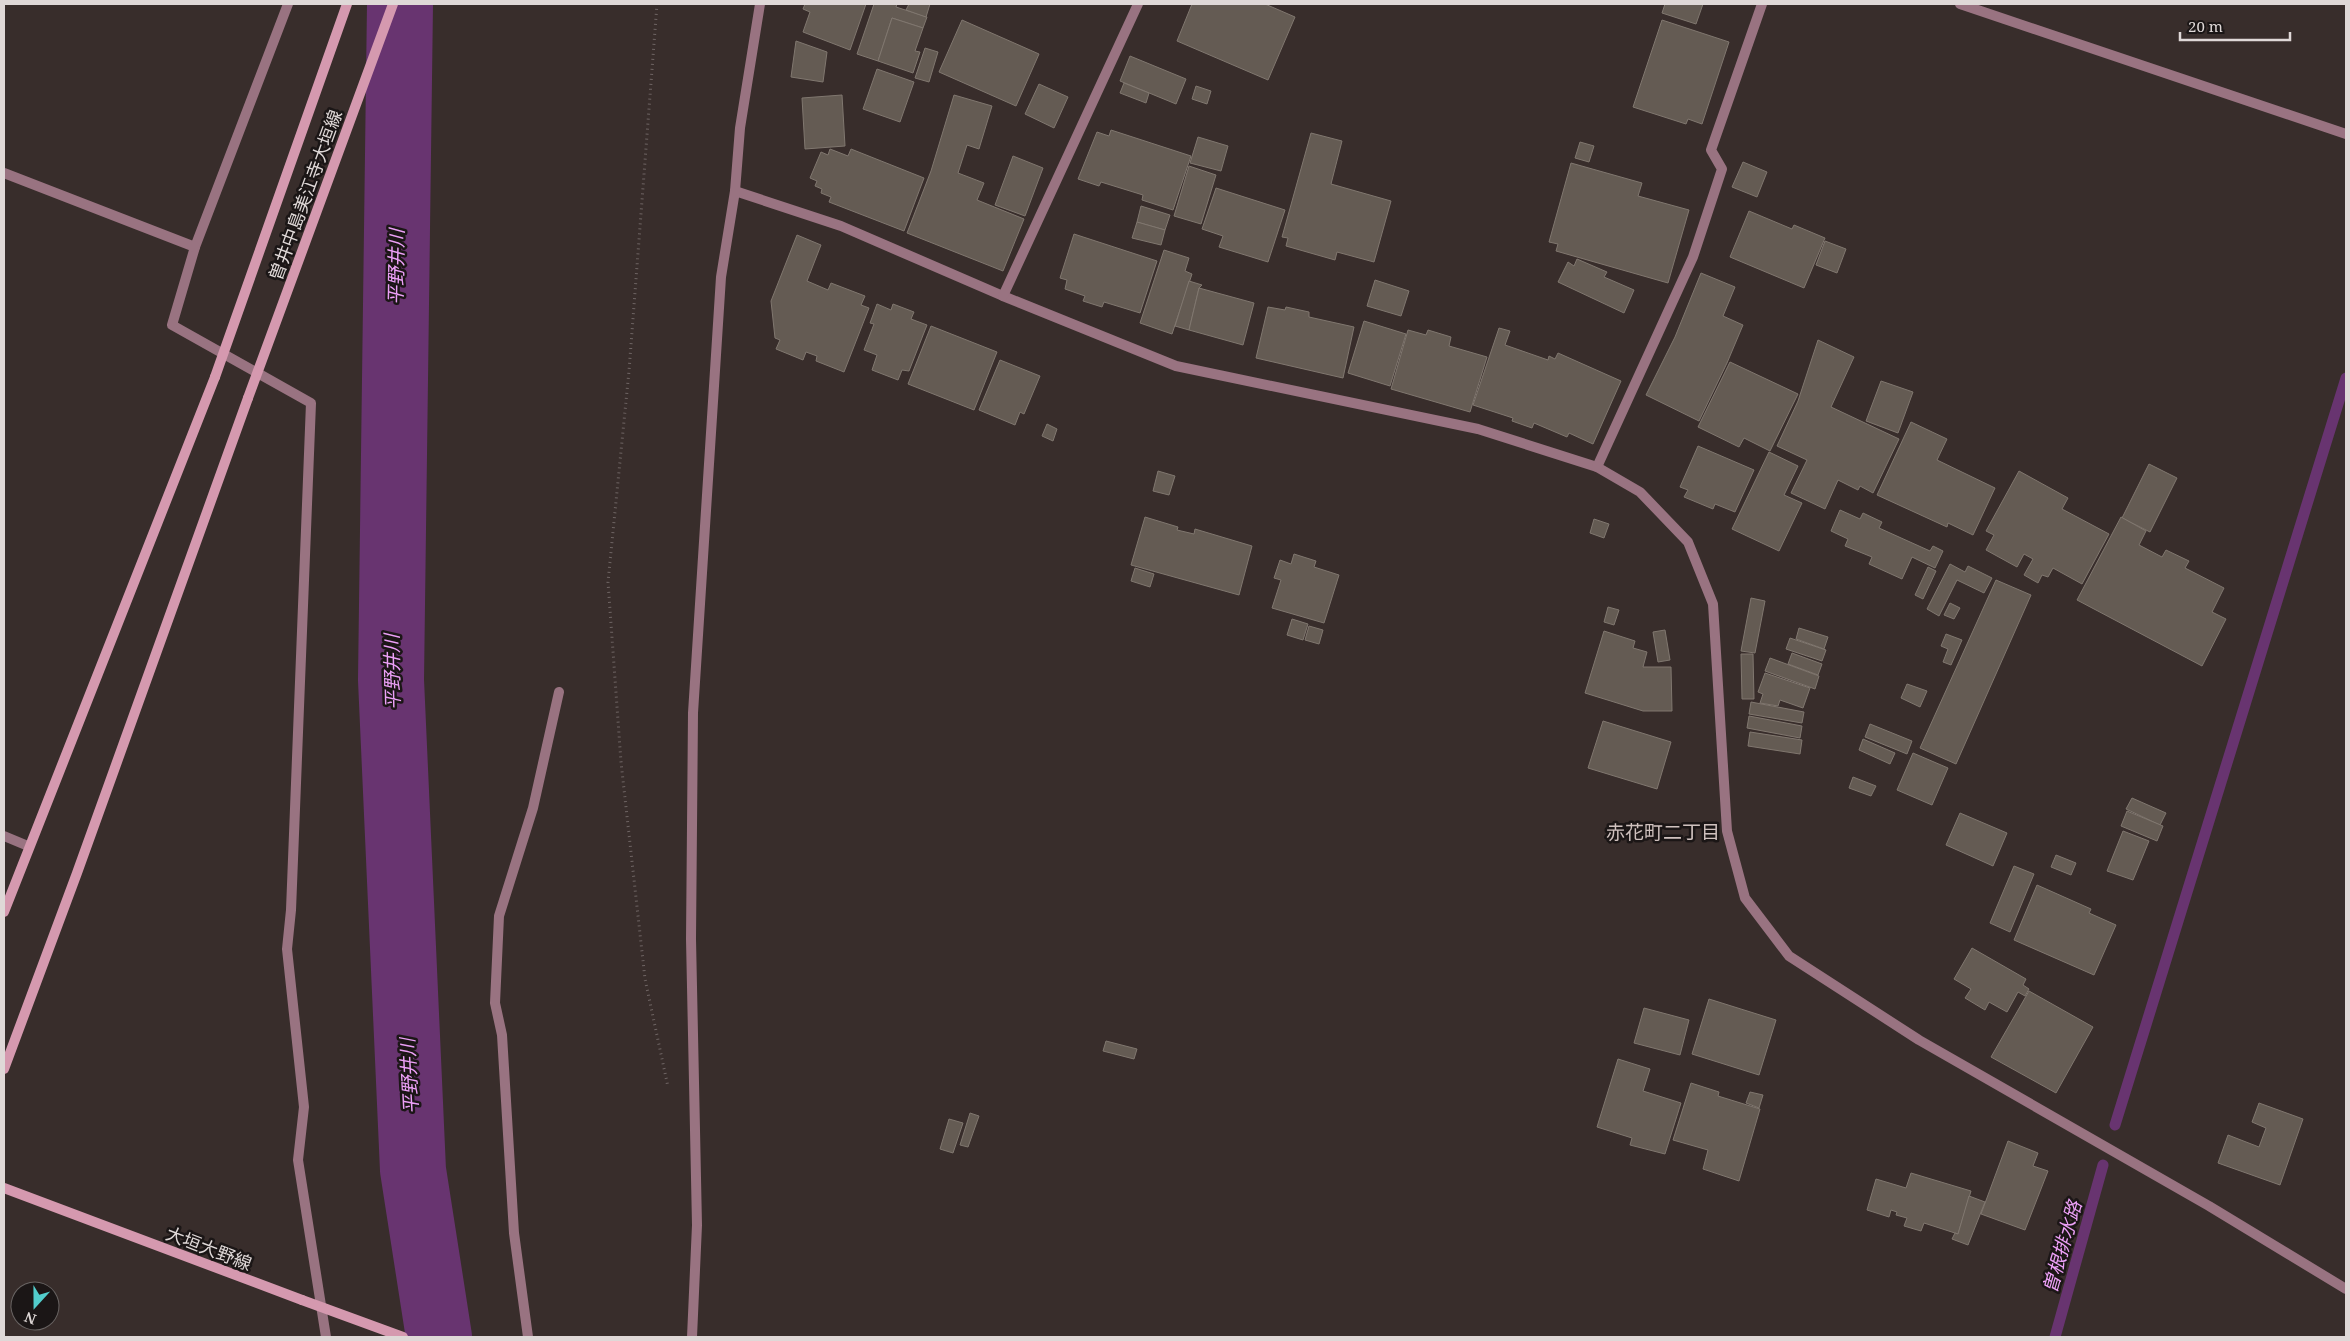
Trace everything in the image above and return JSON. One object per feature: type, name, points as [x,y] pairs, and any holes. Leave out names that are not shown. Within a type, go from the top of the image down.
[{"type":"main road","name":"曽井中島美江寺大垣線","points":[[4,912],[28,846],[215,377],[348,4]]},
{"type":"main road","name":"曽井中島美江寺大垣線","points":[[4,1068],[77,874],[248,398],[393,4]]},
{"type":"main road","name":"大垣大野線","points":[[4,1188],[403,1337]]},
{"type":"street","points":[[288,4],[195,247],[172,325],[311,403],[291,910],[287,949],[304,1108],[298,1160],[326,1337]]},
{"type":"street","points":[[692,1337],[697,1225],[691,938],[693,713],[721,277],[735,191],[740,128],[760,4]]},
{"type":"street","points":[[1003,296],[1138,4]]},
{"type":"street","points":[[1597,466],[1693,257],[1722,169],[1711,150],[1762,4]]},
{"type":"street","points":[[1960,4],[2346,134]]},
{"type":"street","points":[[4,173],[195,247]]},
{"type":"street","points":[[735,191],[842,226],[1003,296],[1176,366],[1478,429],[1597,466],[1640,492],[1688,542],[1713,604],[1727,831],[1745,898],[1789,956],[1919,1040],[2209,1206],[2346,1289]]},
{"type":"street","points":[[528,1337],[514,1233],[502,1035],[495,1003],[499,916],[533,808],[559,692]]},
{"type":"street","points":[[4,836],[28,846]]},
{"type":"path","points":[[657,4],[629,371],[608,582],[621,762],[645,979],[669,1093]]},
{"type":"building","points":[[805,4],[866,4],[850,50],[803,32],[810,12],[803,9]]},
{"type":"building","points":[[874,4],[897,4],[896,7],[927,17],[923,28],[892,18],[878,61],[857,54]]},
{"type":"building","points":[[909,4],[930,4],[926,17],[906,10]]},
{"type":"building","points":[[1192,4],[1265,4],[1295,17],[1268,80],[1177,41]]},
{"type":"building","points":[[1665,4],[1703,4],[1696,24],[1662,13]]},
{"type":"building","points":[[892,18],[923,28],[915,51],[920,52],[913,73],[878,61]]},
{"type":"building","points":[[962,20],[1039,54],[1016,106],[939,72]]},
{"type":"building","points":[[1662,20],[1729,42],[1702,124],[1688,119],[1686,124],[1633,107]]},
{"type":"building","points":[[796,41],[827,52],[823,82],[791,77]]},
{"type":"building","points":[[925,48],[938,52],[929,82],[915,78]]},
{"type":"building","points":[[1130,56],[1186,79],[1176,104],[1120,81]]},
{"type":"building","points":[[877,69],[914,82],[900,122],[863,109]]},
{"type":"building","points":[[1124,83],[1149,93],[1146,103],[1120,93]]},
{"type":"building","points":[[1039,84],[1068,97],[1054,128],[1025,114]]},
{"type":"building","points":[[1196,86],[1211,91],[1207,104],[1192,99]]},
{"type":"building","points":[[842,95],[845,146],[805,149],[802,98]]},
{"type":"building","points":[[954,95],[992,106],[979,149],[967,145],[958,173],[984,183],[977,200],[1024,219],[1003,271],[907,233],[931,171]]},
{"type":"building","points":[[1111,130],[1191,156],[1173,210],[1142,200],[1143,195],[1101,182],[1099,186],[1078,179],[1097,132],[1109,136]]},
{"type":"building","points":[[1311,133],[1342,141],[1331,184],[1391,201],[1374,262],[1337,252],[1335,260],[1286,246],[1288,238],[1282,237]]},
{"type":"building","points":[[1198,137],[1228,146],[1221,171],[1190,163]]},
{"type":"building","points":[[1580,142],[1594,146],[1589,162],[1575,158]]},
{"type":"building","points":[[830,149],[848,156],[851,149],[924,178],[904,231],[829,202],[831,197],[821,193],[822,189],[815,186],[817,181],[810,178],[821,152],[828,155]]},
{"type":"building","points":[[1013,156],[1043,168],[1025,216],[995,205]]},
{"type":"building","points":[[1743,162],[1767,172],[1757,197],[1732,187]]},
{"type":"building","points":[[1571,163],[1642,183],[1638,196],[1689,210],[1668,283],[1556,251],[1558,244],[1549,242]]},
{"type":"building","points":[[1189,166],[1216,175],[1201,224],[1174,216]]},
{"type":"building","points":[[1216,188],[1285,210],[1268,262],[1219,247],[1223,236],[1202,229]]},
{"type":"building","points":[[1141,206],[1170,215],[1165,230],[1137,222]]},
{"type":"building","points":[[1749,211],[1792,229],[1794,225],[1825,238],[1804,288],[1730,257]]},
{"type":"building","points":[[1137,222],[1165,230],[1161,245],[1132,238]]},
{"type":"building","points":[[1074,234],[1157,261],[1140,313],[1104,302],[1102,307],[1083,301],[1085,296],[1065,289],[1067,280],[1060,278]]},
{"type":"building","points":[[797,235],[821,245],[807,281],[828,290],[831,283],[865,296],[861,305],[869,308],[844,372],[816,361],[817,356],[806,352],[803,360],[776,349],[780,340],[775,338],[771,301]]},
{"type":"building","points":[[1825,241],[1846,249],[1837,273],[1816,265]]},
{"type":"building","points":[[1164,250],[1189,258],[1185,271],[1192,274],[1172,334],[1140,323]]},
{"type":"building","points":[[1577,259],[1607,272],[1604,277],[1634,290],[1624,313],[1558,282],[1568,262],[1574,266]]},
{"type":"building","points":[[1701,273],[1735,287],[1723,316],[1743,325],[1699,421],[1646,395],[1675,337]]},
{"type":"building","points":[[1375,280],[1409,291],[1401,316],[1367,306]]},
{"type":"building","points":[[1189,281],[1202,285],[1199,288],[1189,330],[1175,326]]},
{"type":"building","points":[[1199,288],[1254,303],[1243,345],[1189,330]]},
{"type":"building","points":[[877,304],[891,310],[893,304],[914,312],[911,319],[927,325],[909,371],[902,370],[898,380],[872,370],[877,355],[864,350],[874,324],[870,323]]},
{"type":"building","points":[[1268,307],[1285,310],[1286,307],[1309,312],[1309,317],[1354,327],[1343,378],[1256,358]]},
{"type":"building","points":[[1364,321],[1406,334],[1390,386],[1348,373]]},
{"type":"building","points":[[931,326],[997,352],[974,410],[908,384]]},
{"type":"building","points":[[1499,328],[1510,331],[1505,345],[1548,360],[1549,356],[1555,359],[1558,353],[1621,381],[1593,444],[1569,433],[1567,437],[1534,423],[1532,428],[1512,421],[1513,418],[1473,405]]},
{"type":"building","points":[[1408,330],[1426,335],[1428,330],[1451,337],[1449,346],[1487,357],[1470,412],[1391,389]]},
{"type":"building","points":[[1818,340],[1854,357],[1831,407],[1899,439],[1873,493],[1860,486],[1858,490],[1838,480],[1825,509],[1791,493],[1807,460],[1777,446],[1798,401]]},
{"type":"building","points":[[1000,360],[1040,376],[1024,414],[1020,412],[1015,425],[979,410]]},
{"type":"building","points":[[1730,362],[1798,394],[1770,451],[1744,438],[1739,447],[1698,427]]},
{"type":"building","points":[[1881,381],[1913,392],[1898,433],[1866,421]]},
{"type":"building","points":[[1911,422],[1947,439],[1937,460],[1995,488],[1973,535],[1948,523],[1947,527],[1877,495]]},
{"type":"building","points":[[1047,424],[1057,429],[1053,441],[1042,436]]},
{"type":"building","points":[[1698,446],[1754,470],[1735,512],[1715,504],[1713,509],[1684,497],[1688,490],[1680,487]]},
{"type":"building","points":[[1769,452],[1798,466],[1784,495],[1802,503],[1779,551],[1732,529]]},
{"type":"building","points":[[2149,464],[2177,478],[2150,532],[2122,518]]},
{"type":"building","points":[[1158,471],[1175,476],[1169,495],[1153,491]]},
{"type":"building","points":[[2019,471],[2068,498],[2062,509],[2109,534],[2082,584],[2053,568],[2048,577],[2042,575],[2038,583],[2024,575],[2033,559],[2024,554],[2017,567],[1986,550],[1994,535],[1986,531]]},
{"type":"building","points":[[1840,510],[1860,519],[1863,513],[1882,522],[1879,528],[1930,551],[1933,546],[1943,551],[1935,568],[1912,557],[1902,579],[1869,564],[1872,557],[1845,546],[1848,539],[1831,531]]},
{"type":"building","points":[[1145,517],[1178,527],[1177,530],[1194,534],[1195,529],[1252,546],[1239,595],[1131,565]]},
{"type":"building","points":[[2121,517],[2146,531],[2139,545],[2162,557],[2166,550],[2189,561],[2185,568],[2224,588],[2212,612],[2226,619],[2202,666],[2077,600]]},
{"type":"building","points":[[1594,519],[1609,524],[1604,538],[1590,533]]},
{"type":"building","points":[[1294,554],[1316,561],[1314,567],[1339,575],[1324,623],[1272,608],[1281,580],[1274,578],[1280,560],[1291,564]]},
{"type":"building","points":[[1950,564],[1965,572],[1968,566],[1992,578],[1984,593],[1957,580],[1939,616],[1927,609]]},
{"type":"building","points":[[1928,567],[1936,571],[1923,599],[1915,595]]},
{"type":"building","points":[[1135,568],[1154,574],[1150,587],[1131,581]]},
{"type":"building","points":[[1996,580],[2031,595],[1956,764],[1920,748]]},
{"type":"building","points":[[1751,598],[1765,601],[1755,653],[1741,651]]},
{"type":"building","points":[[1950,603],[1960,608],[1954,619],[1944,615]]},
{"type":"building","points":[[1608,607],[1619,610],[1614,625],[1604,622]]},
{"type":"building","points":[[1292,619],[1308,624],[1303,640],[1287,635]]},
{"type":"building","points":[[1309,626],[1323,630],[1319,644],[1305,640]]},
{"type":"building","points":[[1799,628],[1828,637],[1824,649],[1796,639]]},
{"type":"building","points":[[1665,630],[1670,660],[1658,662],[1653,632]]},
{"type":"building","points":[[1604,631],[1635,641],[1633,648],[1647,652],[1643,667],[1671,667],[1672,711],[1643,711],[1585,693]]},
{"type":"building","points":[[1946,634],[1962,640],[1951,665],[1943,662],[1948,649],[1941,646]]},
{"type":"building","points":[[1790,638],[1826,650],[1822,661],[1786,649]]},
{"type":"building","points":[[1792,653],[1822,664],[1818,675],[1788,664]]},
{"type":"building","points":[[1741,654],[1753,654],[1754,699],[1742,699]]},
{"type":"building","points":[[1770,658],[1819,676],[1815,689],[1765,671]]},
{"type":"building","points":[[1765,673],[1810,688],[1803,708],[1780,700],[1778,706],[1760,703],[1763,694],[1758,692]]},
{"type":"building","points":[[1907,684],[1927,691],[1920,707],[1901,698]]},
{"type":"building","points":[[1751,702],[1804,712],[1802,723],[1749,714]]},
{"type":"building","points":[[1749,716],[1802,726],[1800,738],[1747,728]]},
{"type":"building","points":[[1603,721],[1671,742],[1657,789],[1588,768]]},
{"type":"building","points":[[1870,724],[1912,741],[1907,754],[1865,737]]},
{"type":"building","points":[[1750,732],[1802,740],[1800,754],[1748,746]]},
{"type":"building","points":[[1863,739],[1895,753],[1890,764],[1859,750]]},
{"type":"building","points":[[1913,753],[1948,768],[1932,805],[1897,790]]},
{"type":"building","points":[[1853,777],[1876,786],[1871,796],[1849,788]]},
{"type":"building","points":[[2132,798],[2166,813],[2160,825],[2126,809]]},
{"type":"building","points":[[2127,811],[2163,826],[2157,841],[2121,826]]},
{"type":"building","points":[[1960,813],[2007,833],[1993,866],[1946,845]]},
{"type":"building","points":[[2123,831],[2149,841],[2133,880],[2107,871]]},
{"type":"building","points":[[2056,855],[2076,863],[2071,875],[2051,867]]},
{"type":"building","points":[[2014,866],[2034,874],[2010,932],[1990,923]]},
{"type":"building","points":[[2037,885],[2091,909],[2089,913],[2116,925],[2094,975],[2014,940]]},
{"type":"building","points":[[1972,948],[2026,979],[2023,985],[2029,989],[2025,996],[2018,992],[2007,1012],[1989,1002],[1985,1010],[1965,998],[1971,989],[1954,979]]},
{"type":"building","points":[[2029,991],[2093,1027],[2056,1093],[1991,1057]]},
{"type":"building","points":[[1709,999],[1776,1020],[1759,1075],[1692,1054]]},
{"type":"building","points":[[1644,1008],[1689,1020],[1680,1055],[1634,1043]]},
{"type":"building","points":[[1106,1041],[1137,1049],[1134,1059],[1103,1051]]},
{"type":"building","points":[[1618,1059],[1650,1069],[1643,1091],[1681,1103],[1665,1154],[1630,1145],[1632,1138],[1597,1127]]},
{"type":"building","points":[[1691,1083],[1719,1092],[1718,1096],[1760,1109],[1739,1181],[1703,1169],[1708,1150],[1673,1140]]},
{"type":"building","points":[[1750,1092],[1763,1095],[1759,1108],[1746,1103]]},
{"type":"building","points":[[2259,1103],[2303,1119],[2280,1185],[2218,1163],[2228,1135],[2259,1147],[2266,1128],[2252,1122]]},
{"type":"building","points":[[970,1113],[979,1116],[968,1147],[960,1145]]},
{"type":"building","points":[[949,1119],[963,1123],[953,1153],[940,1149]]},
{"type":"building","points":[[2008,1141],[2038,1153],[2033,1166],[2048,1171],[2025,1230],[1981,1214]]},
{"type":"building","points":[[1911,1173],[1971,1191],[1958,1234],[1924,1223],[1921,1231],[1904,1226],[1907,1218],[1896,1215],[1897,1212],[1891,1210],[1889,1217],[1867,1210],[1876,1179],[1906,1188]]},
{"type":"building","points":[[1969,1196],[1985,1202],[1968,1245],[1952,1239],[1955,1233],[1958,1234]]},
{"type":"waterway","name":"平野井川","points":[[400,4],[391,680],[413,1170],[439,1337]]},
{"type":"waterway","points":[[2115,1125],[2346,378]]},
{"type":"waterway","name":"曽根排水路","points":[[2055,1337],[2103,1165]]},
{"type":"district","name":"赤花町二丁目","points":[[1663,832]]}]
